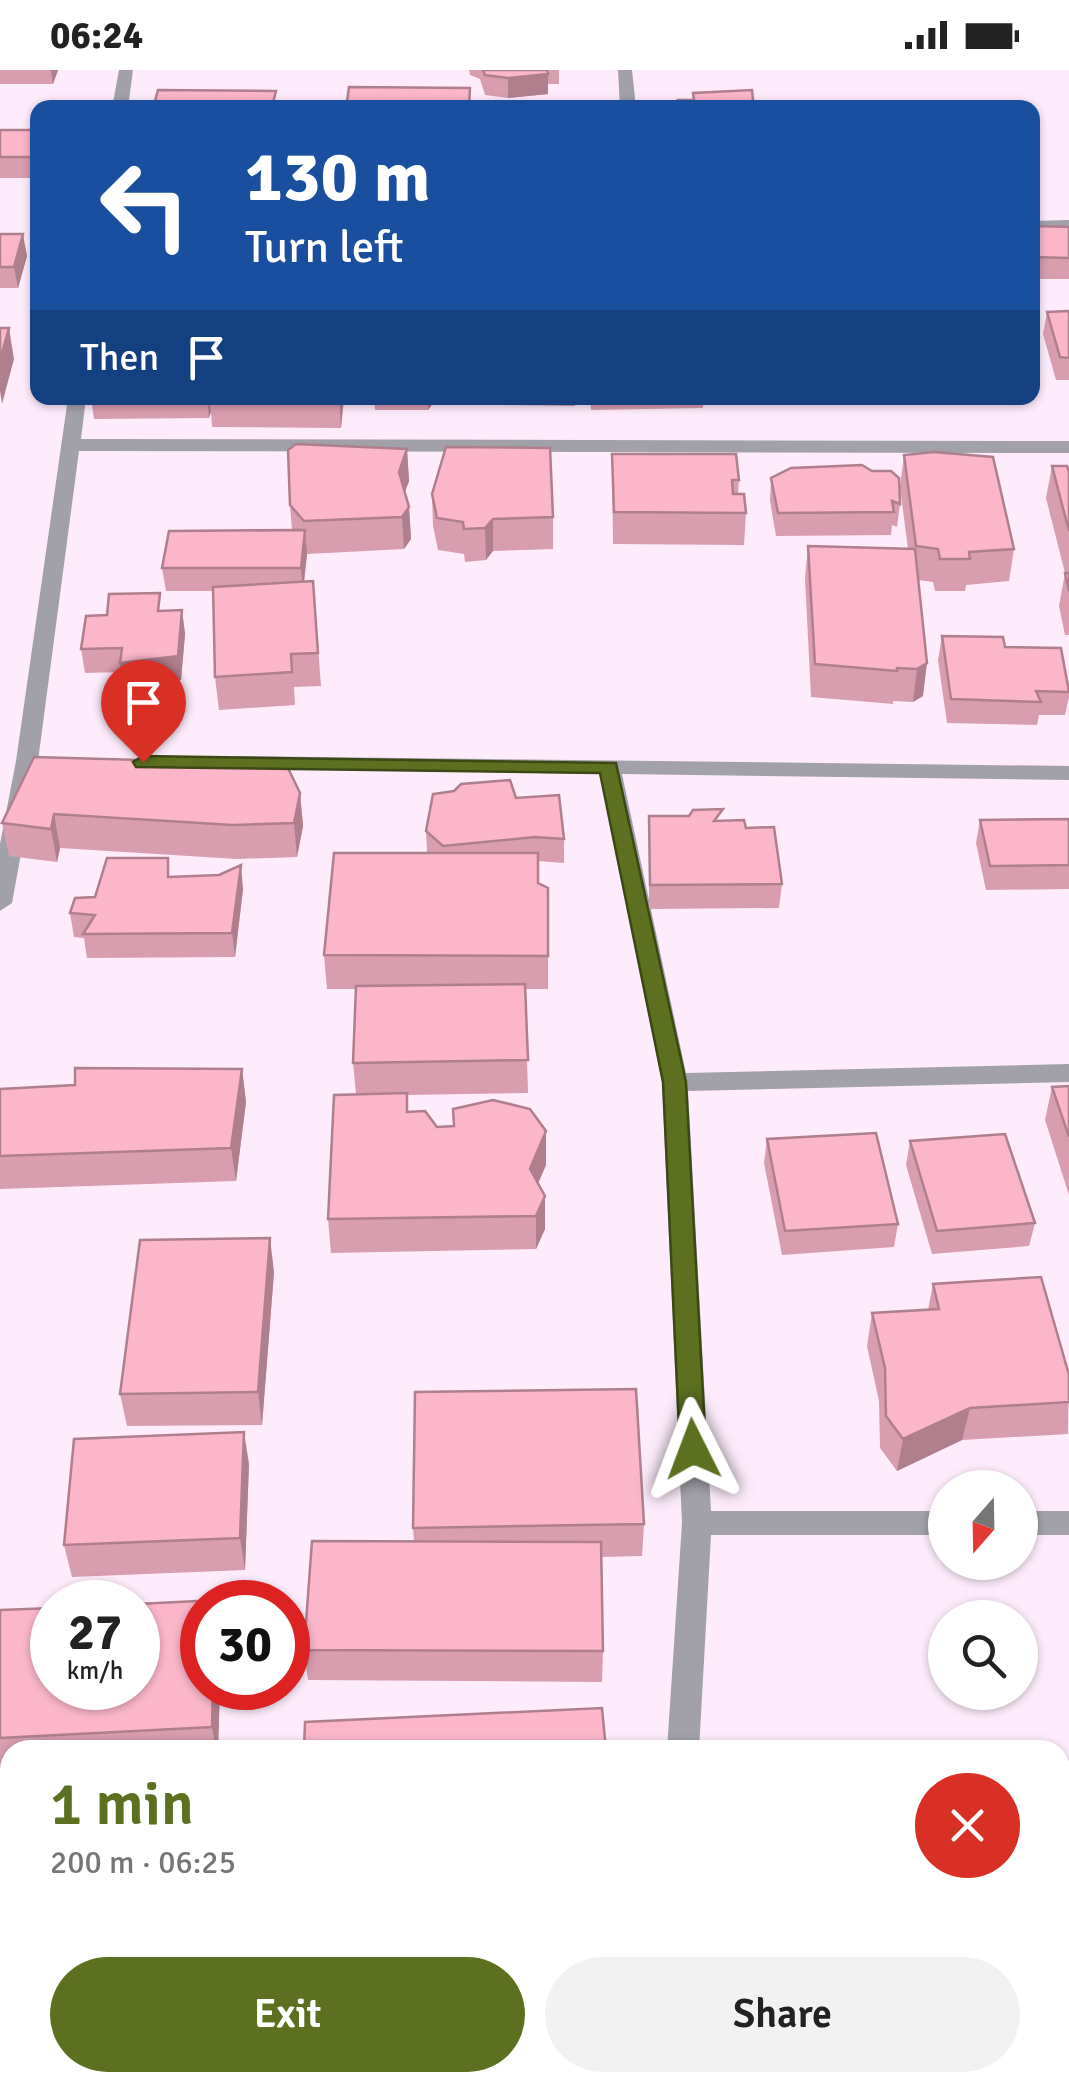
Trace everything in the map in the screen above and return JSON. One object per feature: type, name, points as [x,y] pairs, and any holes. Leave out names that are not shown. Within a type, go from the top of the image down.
[{"type":"street","points":[[121,100],[126,70]]},
{"type":"street","points":[[625,70],[627,100]]},
{"type":"street","points":[[1040,226],[1069,225]]},
{"type":"street","points":[[0,903],[36,761],[76,405]]},
{"type":"street","points":[[70,444],[1069,448]]},
{"type":"street","points":[[201,763],[1069,773]]},
{"type":"street","points":[[609,767],[674,1082],[697,1523],[684,1740]]},
{"type":"street","points":[[674,1082],[1069,1073]]},
{"type":"street","points":[[697,1523],[928,1523]]},
{"type":"street","points":[[1038,1523],[1069,1523]]},
{"type":"building","points":[[483,70],[547,70],[548,74],[508,78],[485,75]]},
{"type":"building","points":[[349,87],[470,88],[469,100],[347,100]]},
{"type":"building","points":[[158,90],[276,91],[274,100],[155,100]]},
{"type":"building","points":[[752,90],[753,100],[694,100],[693,93]]},
{"type":"building","points":[[0,130],[30,130],[30,157],[0,157]]},
{"type":"building","points":[[1040,226],[1069,227],[1069,258],[1040,257]]},
{"type":"building","points":[[0,234],[23,234],[14,267],[0,267]]},
{"type":"building","points":[[1069,311],[1069,358],[1060,357],[1047,312]]},
{"type":"building","points":[[0,328],[9,328],[0,360]]},
{"type":"building","points":[[296,444],[407,449],[399,472],[409,507],[402,517],[304,521],[290,505],[288,450]]},
{"type":"building","points":[[446,447],[550,448],[553,517],[493,519],[485,528],[464,529],[463,522],[437,518],[432,494]]},
{"type":"building","points":[[934,452],[993,457],[1014,549],[969,552],[970,559],[940,559],[938,549],[916,546],[904,455]]},
{"type":"building","points":[[612,454],[736,454],[739,480],[732,480],[733,494],[744,494],[746,513],[614,512]]},
{"type":"building","points":[[862,465],[872,471],[891,471],[899,478],[900,504],[892,501],[894,512],[778,513],[771,478],[791,468]]},
{"type":"building","points":[[1052,466],[1067,466],[1069,472],[1069,531]]},
{"type":"building","points":[[305,530],[301,568],[162,568],[169,531]]},
{"type":"building","points":[[808,546],[915,549],[927,663],[917,669],[897,671],[815,664]]},
{"type":"building","points":[[313,581],[318,653],[291,654],[292,672],[215,677],[213,587]]},
{"type":"building","points":[[160,593],[158,611],[182,610],[178,656],[120,663],[122,648],[81,649],[86,616],[107,615],[109,594]]},
{"type":"building","points":[[942,636],[1003,637],[1005,647],[1061,648],[1069,692],[1036,691],[1041,702],[951,699]]},
{"type":"building","points":[[34,757],[286,764],[300,793],[294,823],[233,825],[54,814],[51,829],[2,823]]},
{"type":"building","points":[[510,780],[516,798],[559,795],[564,839],[535,837],[443,846],[426,831],[433,794],[454,791],[461,784]]},
{"type":"building","points":[[723,809],[714,821],[744,820],[746,828],[774,827],[782,884],[650,885],[649,816],[689,816],[693,810]]},
{"type":"building","points":[[1069,819],[1069,865],[990,866],[980,820]]},
{"type":"building","points":[[334,853],[538,853],[538,883],[548,888],[548,956],[324,955]]},
{"type":"building","points":[[107,858],[168,858],[168,877],[219,875],[241,865],[232,933],[83,934],[95,915],[70,913],[75,898],[95,897]]},
{"type":"building","points":[[525,984],[528,1060],[353,1063],[356,986]]},
{"type":"building","points":[[75,1068],[242,1069],[231,1148],[0,1156],[0,1089],[75,1085]]},
{"type":"building","points":[[1069,1086],[1069,1137],[1052,1087]]},
{"type":"building","points":[[407,1093],[407,1112],[425,1111],[437,1127],[454,1126],[453,1109],[493,1100],[530,1109],[546,1131],[530,1169],[545,1196],[536,1216],[328,1219],[334,1095]]},
{"type":"building","points":[[876,1133],[898,1224],[785,1231],[767,1139]]},
{"type":"building","points":[[1005,1134],[1035,1223],[937,1231],[910,1141]]},
{"type":"building","points":[[270,1238],[258,1392],[120,1394],[140,1240]]},
{"type":"building","points":[[1041,1277],[1069,1375],[1069,1402],[970,1408],[903,1439],[886,1416],[885,1368],[872,1313],[939,1309],[933,1284]]},
{"type":"building","points":[[636,1389],[644,1524],[413,1528],[415,1392]]},
{"type":"building","points":[[244,1432],[240,1538],[64,1545],[74,1439]]},
{"type":"building","points":[[312,1541],[601,1542],[603,1651],[310,1650]]},
{"type":"building","points":[[180,1602],[180,1710],[212,1710],[212,1727],[0,1738],[0,1610],[30,1609],[30,1710],[160,1710],[160,1603]]},
{"type":"building","points":[[602,1708],[605,1740],[304,1740],[305,1722]]},
{"type":"route","points":[[143,762],[609,767],[674,1082],[693,1449]]}]
